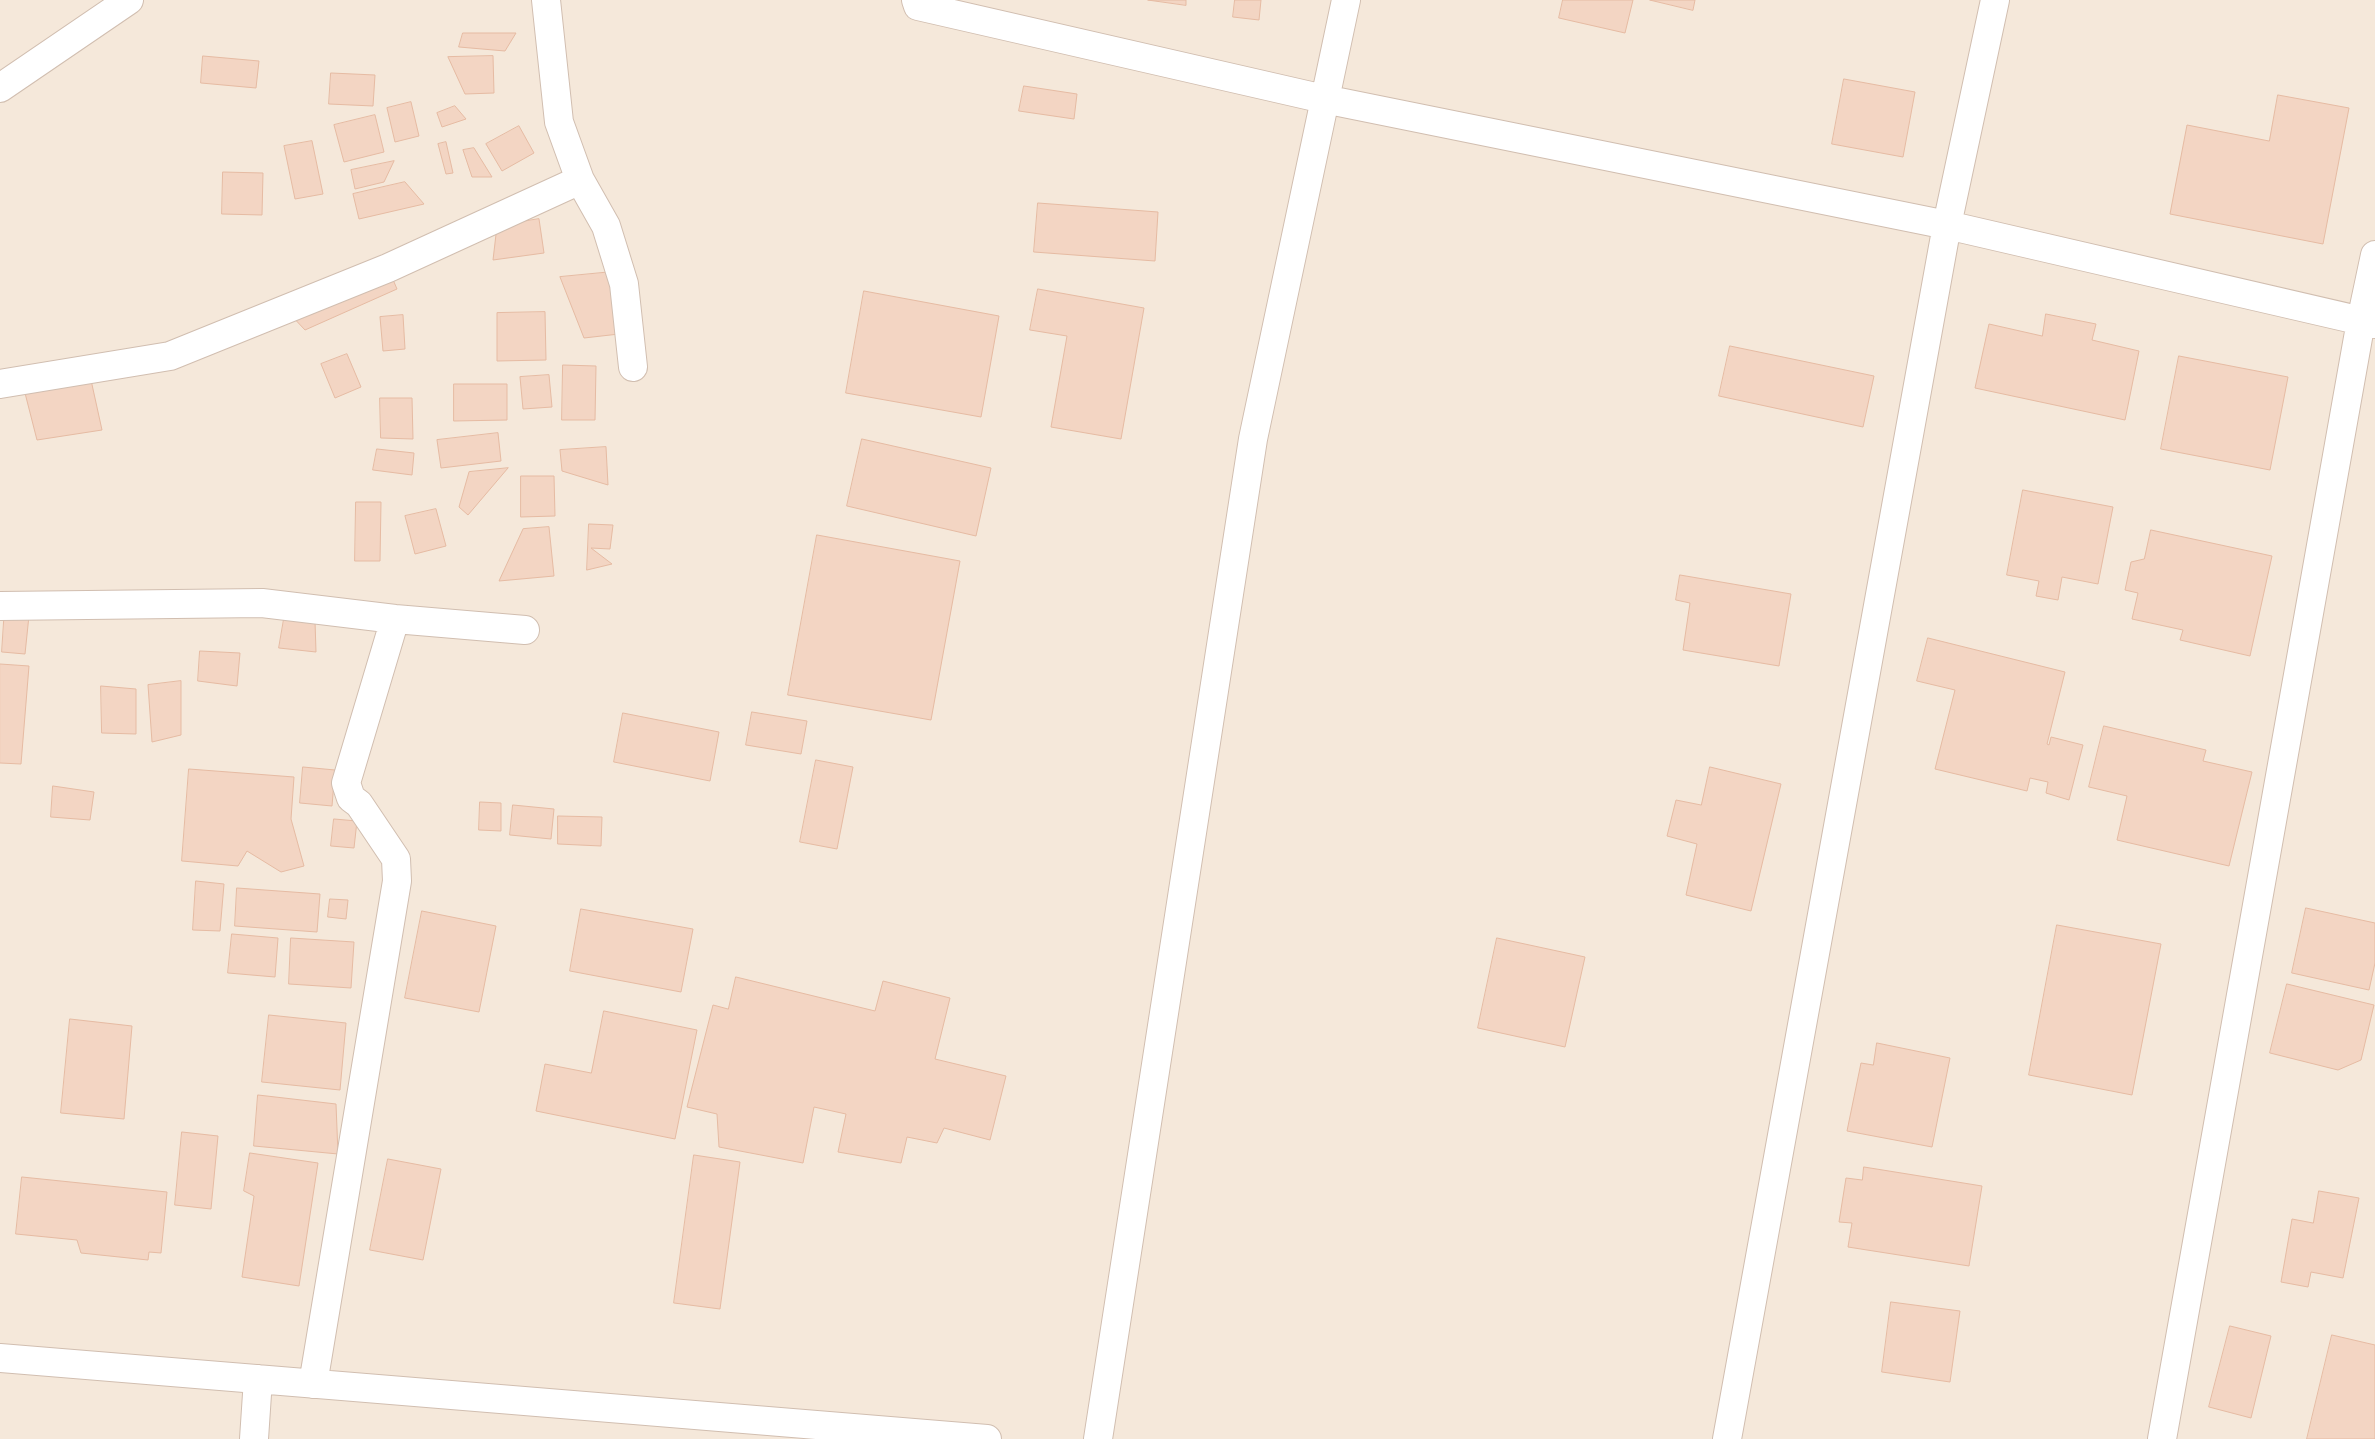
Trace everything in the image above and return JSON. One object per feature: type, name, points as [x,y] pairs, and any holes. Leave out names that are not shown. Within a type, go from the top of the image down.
[{"type":"street","points":[[0,88],[129,0]]},
{"type":"street","points":[[546,0],[559,122],[580,180],[606,226],[624,284],[633,366]]},
{"type":"street","points":[[916,0],[918,6],[1324,99],[1947,225],[2368,322]]},
{"type":"street","points":[[1098,1439],[1253,439],[1346,0]]},
{"type":"street","points":[[1727,1439],[1947,225],[1995,0]]},
{"type":"street","points":[[0,384],[170,356],[388,268],[580,180]]},
{"type":"street","points":[[2162,1439],[2368,322],[2375,255]]},
{"type":"street","points":[[0,606],[262,603],[395,620],[525,630]]},
{"type":"street","points":[[313,1384],[397,881],[396,859],[359,804],[351,798],[346,782],[395,620]]},
{"type":"street","points":[[0,1358],[988,1439]]},
{"type":"street","points":[[254,1439],[258,1380]]},
{"type":"shaded area","points":[[0,0],[2375,0],[2375,1439],[0,1439]]},
{"type":"building","points":[[1148,0],[1186,0],[1186,5]]},
{"type":"building","points":[[1235,0],[1261,0],[1259,20],[1233,17]]},
{"type":"building","points":[[1563,0],[1633,0],[1625,33],[1559,18]]},
{"type":"building","points":[[1650,0],[1695,0],[1693,10]]},
{"type":"building","points":[[463,33],[516,33],[505,51],[459,47]]},
{"type":"building","points":[[203,56],[259,61],[256,88],[201,83]]},
{"type":"building","points":[[493,56],[494,93],[465,94],[448,57]]},
{"type":"building","points":[[331,73],[375,75],[373,106],[329,104]]},
{"type":"building","points":[[1844,79],[1915,92],[1903,157],[1832,144]]},
{"type":"building","points":[[1024,86],[1077,94],[1074,119],[1019,111]]},
{"type":"building","points":[[2278,95],[2349,108],[2323,244],[2170,214],[2187,125],[2269,141]]},
{"type":"building","points":[[411,102],[419,136],[395,142],[387,108]]},
{"type":"building","points":[[455,106],[466,119],[442,127],[437,113]]},
{"type":"building","points":[[375,115],[384,152],[344,162],[334,125]]},
{"type":"building","points":[[519,126],[534,153],[502,171],[486,144]]},
{"type":"building","points":[[312,141],[323,194],[295,199],[284,146]]},
{"type":"building","points":[[446,142],[453,173],[446,174],[438,144]]},
{"type":"building","points":[[474,148],[492,177],[472,177],[463,150]]},
{"type":"building","points":[[394,161],[384,182],[355,189],[351,170]]},
{"type":"building","points":[[223,172],[263,173],[262,215],[222,214]]},
{"type":"building","points":[[405,182],[424,204],[359,219],[353,194]]},
{"type":"building","points":[[1038,203],[1158,212],[1155,261],[1034,252]]},
{"type":"building","points":[[539,219],[544,253],[493,260],[497,226]]},
{"type":"building","points":[[388,268],[397,289],[305,330],[289,313]]},
{"type":"building","points":[[612,272],[619,334],[584,338],[560,277]]},
{"type":"building","points":[[1038,289],[1144,308],[1121,439],[1051,427],[1067,336],[1030,330]]},
{"type":"building","points":[[864,291],[999,316],[981,417],[846,393]]},
{"type":"building","points":[[545,312],[546,360],[497,361],[497,313]]},
{"type":"building","points":[[2046,314],[2096,324],[2092,340],[2139,351],[2125,420],[1975,388],[1989,324],[2042,336]]},
{"type":"building","points":[[403,315],[405,349],[383,351],[380,317]]},
{"type":"building","points":[[1730,346],[1874,376],[1863,427],[1719,396]]},
{"type":"building","points":[[347,354],[361,387],[335,398],[321,364]]},
{"type":"building","points":[[2179,356],[2288,377],[2270,470],[2161,449]]},
{"type":"building","points":[[563,365],[596,366],[595,420],[562,420]]},
{"type":"building","points":[[549,375],[552,407],[523,409],[520,377]]},
{"type":"building","points":[[91,380],[102,430],[37,440],[25,393]]},
{"type":"building","points":[[454,384],[507,384],[507,420],[454,421]]},
{"type":"building","points":[[380,398],[412,398],[413,439],[381,438]]},
{"type":"building","points":[[498,433],[501,461],[441,468],[437,440]]},
{"type":"building","points":[[862,439],[991,468],[976,536],[847,506]]},
{"type":"building","points":[[606,447],[608,485],[562,471],[560,450]]},
{"type":"building","points":[[377,449],[414,453],[412,475],[373,470]]},
{"type":"building","points":[[508,468],[468,515],[459,507],[469,472]]},
{"type":"building","points":[[521,476],[554,476],[555,516],[521,517]]},
{"type":"building","points":[[2023,490],[2113,507],[2098,584],[2062,577],[2058,600],[2036,596],[2039,581],[2007,575]]},
{"type":"building","points":[[356,502],[381,502],[380,561],[355,561]]},
{"type":"building","points":[[436,509],[446,546],[415,554],[405,516]]},
{"type":"building","points":[[589,524],[613,525],[610,549],[591,548],[612,564],[587,570]]},
{"type":"building","points":[[549,527],[554,576],[499,581],[523,529]]},
{"type":"building","points":[[2151,530],[2272,556],[2250,656],[2180,640],[2183,630],[2132,619],[2138,593],[2125,590],[2131,562],[2144,559]]},
{"type":"building","points":[[817,535],[960,561],[931,720],[788,695]]},
{"type":"building","points":[[1680,575],[1791,594],[1779,666],[1683,650],[1690,603],[1676,600]]},
{"type":"building","points":[[5,606],[30,606],[25,654],[2,652]]},
{"type":"building","points":[[284,619],[315,621],[316,652],[279,648]]},
{"type":"building","points":[[1928,638],[2065,672],[2047,744],[2049,745],[2051,737],[2083,745],[2069,800],[2046,793],[2048,782],[2030,778],[2027,791],[1935,769],[1955,690],[1917,681]]},
{"type":"building","points":[[200,651],[240,653],[237,686],[198,681]]},
{"type":"building","points":[[0,664],[29,666],[21,764],[0,763]]},
{"type":"building","points":[[181,681],[181,735],[152,742],[148,685]]},
{"type":"building","points":[[101,686],[136,689],[136,734],[102,733]]},
{"type":"building","points":[[752,712],[807,721],[801,754],[746,745]]},
{"type":"building","points":[[623,713],[719,732],[710,781],[614,762]]},
{"type":"building","points":[[2104,726],[2206,750],[2203,761],[2252,772],[2229,866],[2117,840],[2127,796],[2089,787]]},
{"type":"building","points":[[816,760],[853,767],[837,849],[800,842]]},
{"type":"building","points":[[303,767],[335,770],[332,806],[300,803]]},
{"type":"building","points":[[1710,767],[1781,784],[1751,911],[1686,895],[1697,844],[1667,836],[1676,800],[1701,805]]},
{"type":"building","points":[[189,769],[294,777],[291,819],[304,866],[281,872],[247,851],[238,866],[182,861]]},
{"type":"building","points":[[53,786],[94,792],[90,820],[51,817]]},
{"type":"building","points":[[480,802],[501,803],[501,831],[479,830]]},
{"type":"building","points":[[513,805],[554,809],[551,839],[510,835]]},
{"type":"building","points":[[558,816],[602,817],[601,846],[558,844]]},
{"type":"building","points":[[334,819],[357,821],[354,848],[331,846]]},
{"type":"building","points":[[196,881],[224,884],[220,931],[193,930]]},
{"type":"building","points":[[237,888],[320,894],[317,932],[235,926]]},
{"type":"building","points":[[330,899],[348,900],[346,919],[328,917]]},
{"type":"building","points":[[2306,908],[2375,923],[2375,963],[2369,990],[2292,973]]},
{"type":"building","points":[[581,909],[693,929],[681,992],[570,971]]},
{"type":"building","points":[[422,911],[496,926],[479,1012],[405,998]]},
{"type":"building","points":[[2057,925],[2161,944],[2132,1095],[2029,1075]]},
{"type":"building","points":[[232,934],[278,938],[275,977],[228,973]]},
{"type":"building","points":[[291,938],[354,942],[351,988],[289,984]]},
{"type":"building","points":[[1497,938],[1585,957],[1565,1047],[1478,1028]]},
{"type":"building","points":[[736,977],[875,1011],[883,981],[950,998],[935,1059],[1006,1076],[990,1140],[944,1128],[937,1143],[907,1137],[901,1163],[838,1152],[846,1114],[814,1107],[803,1163],[719,1147],[717,1114],[687,1107],[713,1005],[728,1009]]},
{"type":"building","points":[[2287,984],[2374,1005],[2361,1060],[2338,1070],[2270,1053]]},
{"type":"building","points":[[604,1011],[697,1030],[675,1139],[536,1111],[545,1064],[591,1073]]},
{"type":"building","points":[[269,1015],[346,1023],[340,1090],[262,1082]]},
{"type":"building","points":[[70,1019],[132,1026],[124,1119],[61,1113]]},
{"type":"building","points":[[1877,1043],[1950,1058],[1932,1147],[1847,1131],[1861,1063],[1873,1065]]},
{"type":"building","points":[[258,1095],[336,1104],[338,1154],[254,1146]]},
{"type":"building","points":[[182,1132],[218,1136],[211,1209],[175,1205]]},
{"type":"building","points":[[250,1153],[318,1163],[299,1286],[242,1277],[254,1196],[244,1191]]},
{"type":"building","points":[[694,1155],[740,1162],[720,1309],[674,1303]]},
{"type":"building","points":[[388,1159],[441,1169],[423,1260],[370,1250]]},
{"type":"building","points":[[1864,1167],[1982,1186],[1969,1266],[1848,1247],[1852,1223],[1839,1222],[1846,1178],[1862,1180]]},
{"type":"building","points":[[22,1177],[167,1192],[161,1253],[149,1252],[148,1260],[81,1253],[77,1240],[16,1234]]},
{"type":"building","points":[[2319,1191],[2359,1198],[2343,1278],[2311,1272],[2308,1287],[2281,1282],[2292,1219],[2313,1223]]},
{"type":"building","points":[[1891,1302],[1960,1311],[1950,1382],[1882,1372]]},
{"type":"building","points":[[2230,1326],[2271,1336],[2251,1418],[2209,1407]]},
{"type":"building","points":[[2332,1335],[2375,1345],[2375,1439],[2307,1439]]}]
